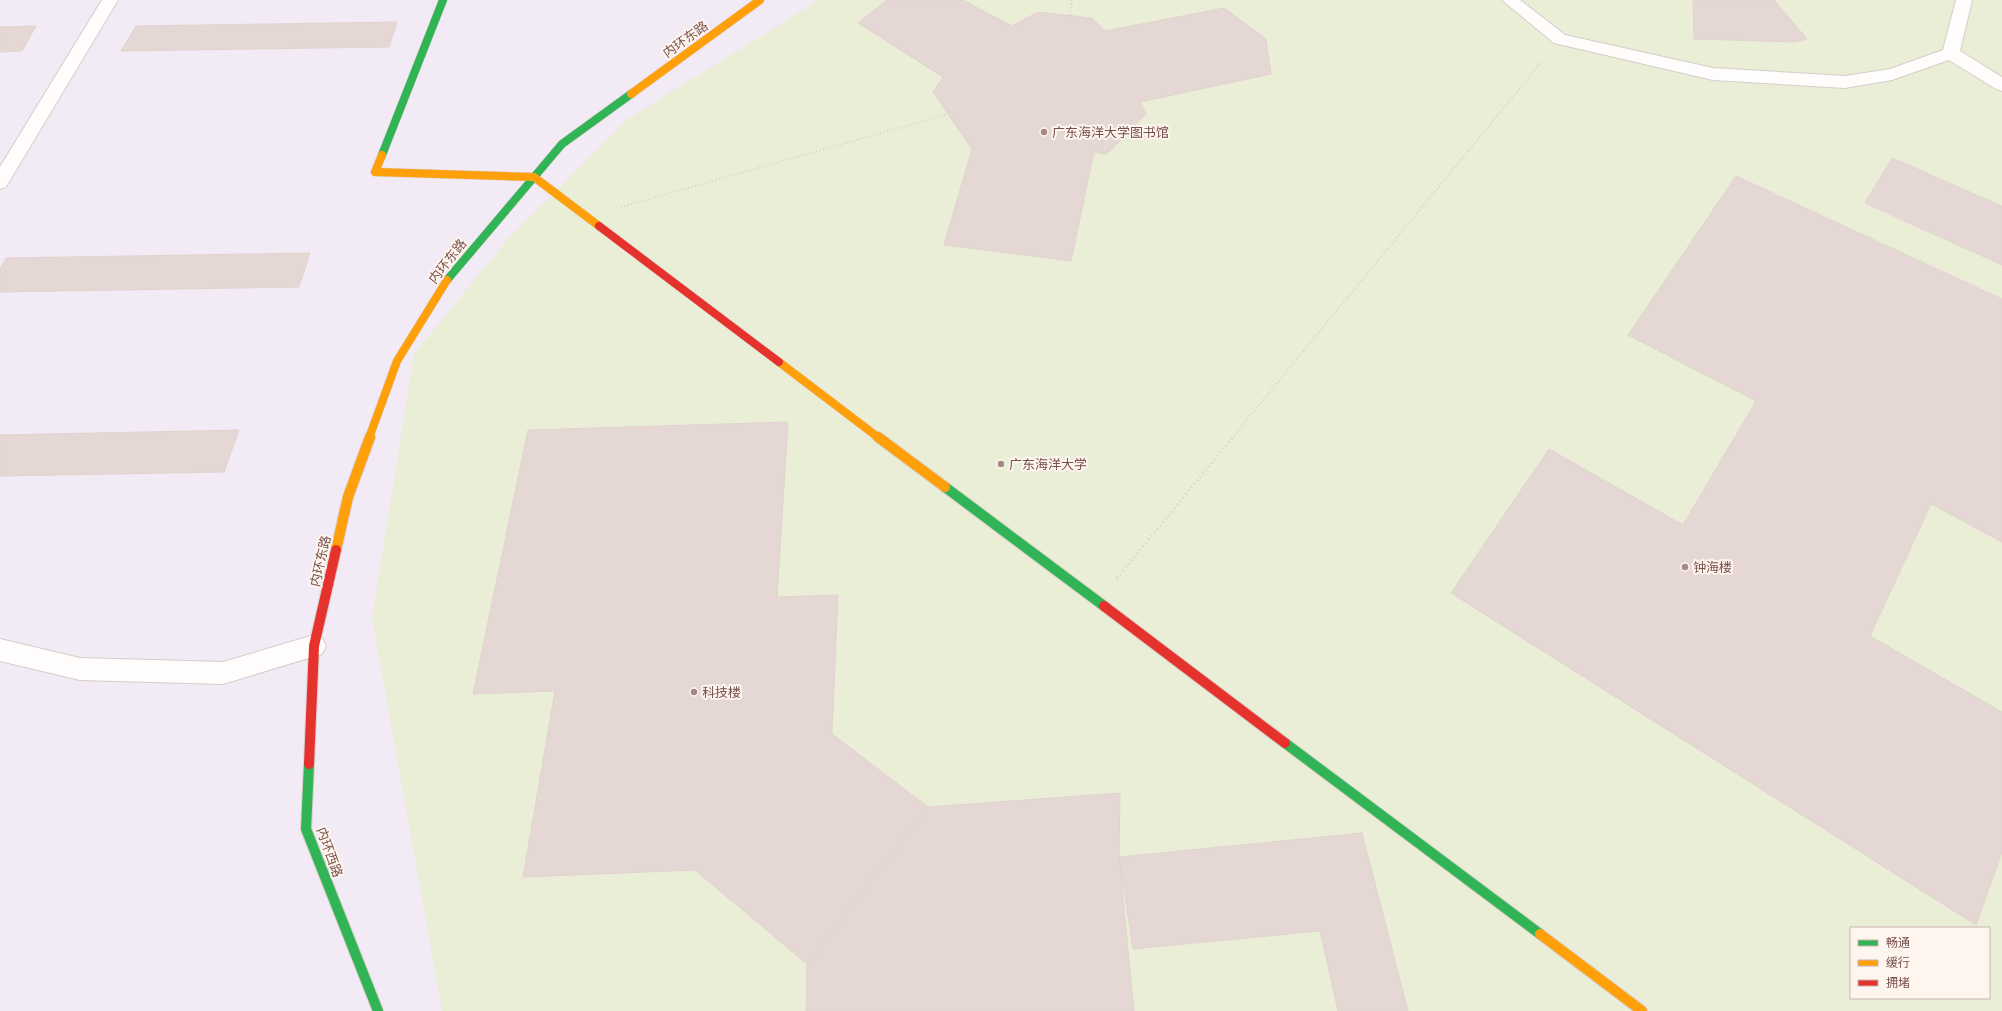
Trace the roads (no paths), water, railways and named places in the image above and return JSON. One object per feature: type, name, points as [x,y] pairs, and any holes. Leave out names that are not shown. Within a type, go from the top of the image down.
[{"type":"street","points":[[0,182],[110,0]]},
{"type":"street","points":[[443,0],[375,172],[534,177],[1642,1011]]},
{"type":"street","name":"内环东路","points":[[314,646],[348,497],[397,361],[448,278],[562,144],[760,0]]},
{"type":"street","points":[[1510,0],[1560,39],[1713,74],[1846,82],[1892,74],[1951,53]]},
{"type":"street","points":[[1951,53],[1964,0]]},
{"type":"street","points":[[1951,53],[2002,85]]},
{"type":"street","points":[[0,650],[80,669],[223,672],[314,646]]},
{"type":"street","name":"内环西路","points":[[314,646],[306,830],[378,1011]]},
{"type":"place","name":"广东海洋大学图书馆","points":[[1044,132]]},
{"type":"place","name":"广东海洋大学","points":[[1001,464]]},
{"type":"place","name":"钟海楼","points":[[1685,567]]},
{"type":"place","name":"科技楼","points":[[694,692]]}]
